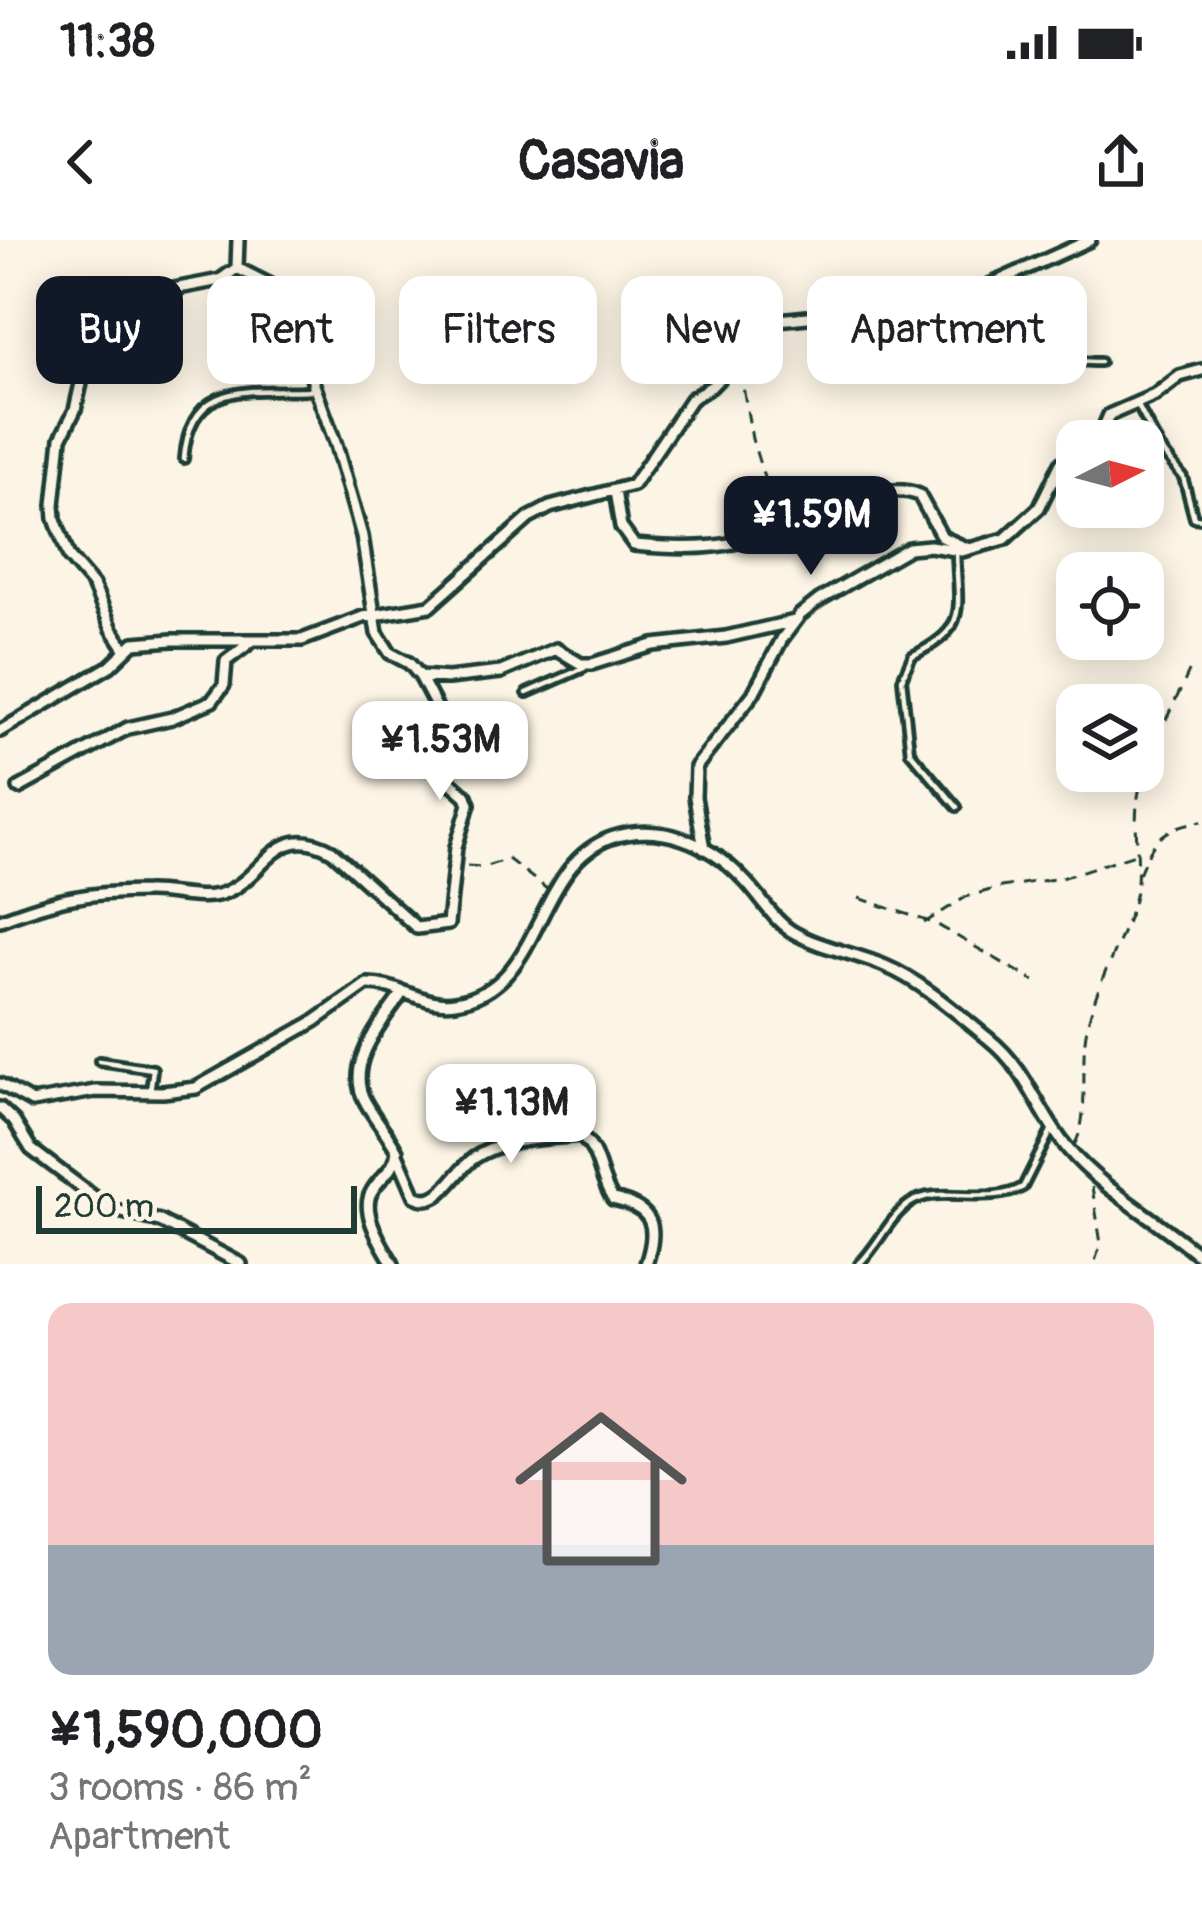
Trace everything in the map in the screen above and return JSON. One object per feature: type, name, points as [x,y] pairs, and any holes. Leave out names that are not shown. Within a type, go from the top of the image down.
[{"type":"street","points":[[237,268],[238,240]]},
{"type":"street","points":[[1007,276],[1090,240]]},
{"type":"street","points":[[0,920],[58,898],[94,893],[217,895],[245,882],[280,846],[297,842],[332,851],[417,928],[448,924],[454,862],[469,804],[433,767],[439,712],[420,676],[382,644],[362,536],[315,390],[307,329],[296,300],[237,268]]},
{"type":"street","points":[[126,650],[93,585],[69,557],[55,519],[61,438],[75,410],[82,379],[127,332],[138,327],[153,293],[209,284],[237,268]]},
{"type":"street","points":[[0,731],[110,666],[134,644],[315,637],[374,615],[430,606],[448,595],[529,518],[550,507],[633,485],[691,399],[735,362],[740,324],[807,317]]},
{"type":"street","points":[[1107,420],[1180,376],[1202,370]]},
{"type":"street","points":[[704,849],[695,797],[696,767],[753,694],[795,621],[819,600],[909,548],[969,549],[1016,532],[1028,514],[1039,508],[1056,472]]},
{"type":"street","points":[[615,490],[620,527],[634,545],[716,547],[859,497],[906,491],[919,496],[942,537],[969,549]]},
{"type":"street","points":[[420,676],[486,674],[556,649],[588,664],[653,645],[726,637],[795,621]]},
{"type":"street","points":[[19,788],[128,728],[172,718],[212,701],[224,685],[226,661],[251,642]]},
{"type":"street","points":[[0,1084],[32,1102],[94,1091],[196,1088],[315,1021],[356,988],[377,983],[435,1002],[455,1002],[492,986],[517,962],[577,856],[628,833],[652,831],[704,849],[740,875],[795,934],[887,967],[992,1041],[1033,1088],[1070,1152],[1202,1258]]},
{"type":"street","points":[[403,992],[364,1052],[358,1076],[364,1101],[392,1140],[415,1196],[436,1198],[469,1161],[493,1147],[578,1135],[590,1143],[603,1186],[613,1199],[640,1206],[650,1216],[652,1241],[646,1264]]},
{"type":"street","points":[[0,1108],[32,1150],[110,1209],[160,1221],[241,1264]]},
{"type":"street","points":[[393,1264],[380,1242],[369,1201],[397,1154]]},
{"type":"lane","points":[[1087,361],[1100,362]]},
{"type":"lane","points":[[184,459],[195,414],[219,395],[315,390]]},
{"type":"lane","points":[[1137,404],[1160,448],[1183,478],[1190,511],[1194,518],[1202,519]]},
{"type":"lane","points":[[956,550],[956,617],[950,634],[942,643],[912,656],[902,679],[910,752],[957,807]]},
{"type":"lane","points":[[527,693],[588,664]]},
{"type":"lane","points":[[99,1060],[153,1069],[150,1092]]},
{"type":"lane","points":[[859,1264],[913,1200],[1000,1196],[1023,1187],[1053,1126]]},
{"type":"path","points":[[742,384],[752,439],[782,527]]},
{"type":"path","points":[[1138,875],[1138,796],[1190,669]]},
{"type":"path","points":[[1070,1152],[1081,1136],[1083,1122],[1080,1066],[1088,1022],[1109,957],[1132,907],[1138,875],[1151,843],[1161,833],[1202,821]]},
{"type":"path","points":[[924,923],[965,897],[1061,878],[1136,853]]},
{"type":"path","points":[[454,862],[483,867],[508,859],[553,894]]},
{"type":"path","points":[[859,898],[936,924],[1034,981]]},
{"type":"path","points":[[1089,1168],[1101,1244],[1094,1264]]}]
